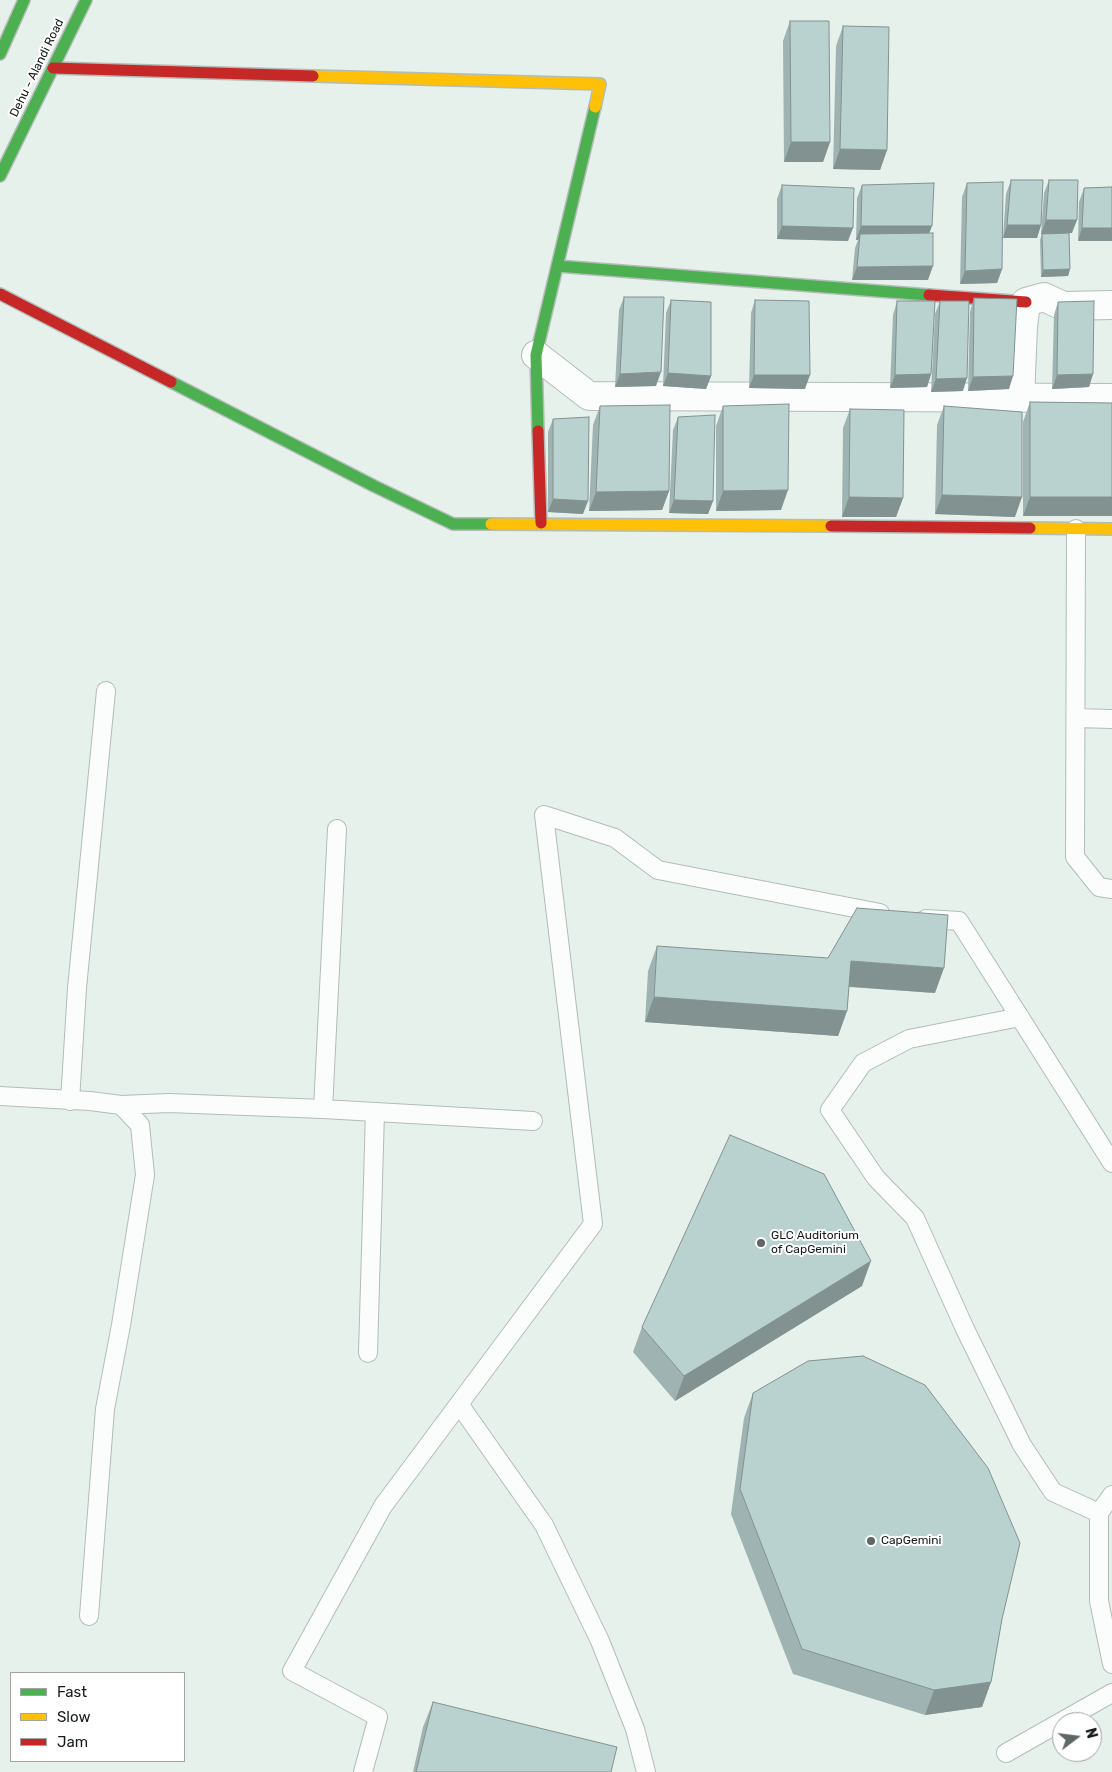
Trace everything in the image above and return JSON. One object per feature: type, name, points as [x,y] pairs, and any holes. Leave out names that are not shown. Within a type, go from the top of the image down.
[{"type":"street","points":[[0,54],[24,0]]},
{"type":"street","name":"Dehu - Alandi Road","points":[[0,176],[86,0]]},
{"type":"street","points":[[53,68],[600,84],[536,355],[541,523]]},
{"type":"street","points":[[557,266],[1026,302],[1044,297],[1063,306],[1112,305]]},
{"type":"street","points":[[0,294],[453,524],[541,523],[1112,529]]},
{"type":"street","points":[[1020,398],[1026,302]]},
{"type":"street","points":[[536,355],[589,396],[1112,398]]},
{"type":"lane","points":[[1076,529],[1074,858],[1099,887],[1112,889]]},
{"type":"lane","points":[[70,1101],[77,988],[106,691]]},
{"type":"lane","points":[[1076,718],[1112,719]]},
{"type":"lane","points":[[363,1772],[378,1717],[292,1671],[384,1506],[593,1224],[544,815],[615,838],[658,870],[905,917],[959,921],[1112,1163]]},
{"type":"lane","points":[[323,1109],[338,829]]},
{"type":"lane","points":[[1020,1017],[910,1039],[863,1062],[830,1110],[876,1178],[915,1218],[974,1347],[1022,1445],[1032,1461],[1053,1492],[1099,1513]]},
{"type":"lane","points":[[0,1096],[121,1104],[169,1103],[323,1109],[533,1121]]},
{"type":"lane","points":[[89,1616],[105,1409],[146,1175],[140,1125],[121,1104]]},
{"type":"lane","points":[[368,1353],[375,1112]]},
{"type":"lane","points":[[459,1404],[544,1525],[600,1641],[635,1729],[646,1772]]},
{"type":"lane","points":[[1112,1495],[1099,1513],[1099,1601],[1112,1664]]},
{"type":"lane","points":[[1006,1753],[1112,1693]]},
{"type":"building","points":[[790,21],[829,21],[830,142],[791,142]]},
{"type":"building","points":[[843,26],[889,27],[887,150],[840,149]]},
{"type":"building","points":[[1011,180],[1043,180],[1041,225],[1007,225]]},
{"type":"building","points":[[1049,180],[1078,180],[1077,220],[1046,220]]},
{"type":"building","points":[[1003,182],[1002,269],[965,271],[967,183]]},
{"type":"building","points":[[934,183],[932,226],[861,226],[862,185]]},
{"type":"building","points":[[782,185],[854,188],[853,228],[782,226]]},
{"type":"building","points":[[1112,187],[1112,228],[1082,228],[1084,188]]},
{"type":"building","points":[[933,233],[933,266],[857,267],[860,234]]},
{"type":"building","points":[[1069,233],[1070,269],[1043,270],[1042,234]]},
{"type":"building","points":[[624,297],[664,297],[661,372],[620,374]]},
{"type":"building","points":[[974,298],[1017,299],[1013,376],[973,377]]},
{"type":"building","points":[[671,300],[711,302],[711,376],[668,373]]},
{"type":"building","points":[[755,300],[809,301],[810,375],[754,375]]},
{"type":"building","points":[[897,301],[935,301],[931,374],[895,375]]},
{"type":"building","points":[[940,301],[969,301],[967,378],[936,379]]},
{"type":"building","points":[[1094,301],[1093,374],[1057,375],[1058,302]]},
{"type":"building","points":[[1030,402],[1112,403],[1112,497],[1030,497]]},
{"type":"building","points":[[789,404],[788,490],[723,491],[723,406]]},
{"type":"building","points":[[670,405],[669,491],[596,492],[600,406]]},
{"type":"building","points":[[944,406],[1022,412],[1022,497],[942,495]]},
{"type":"building","points":[[850,409],[904,410],[903,498],[849,497]]},
{"type":"building","points":[[715,415],[713,501],[674,500],[678,417]]},
{"type":"building","points":[[589,417],[588,501],[553,499],[553,419]]},
{"type":"building","points":[[857,908],[948,915],[944,968],[851,961],[847,1011],[654,997],[657,946],[828,958]]},
{"type":"building","name":"GLC Auditorium of CapGemini","points":[[730,1135],[824,1174],[871,1261],[684,1376],[642,1327]]},
{"type":"building","name":"CapGemini","points":[[863,1356],[925,1385],[988,1468],[1020,1543],[1002,1619],[991,1682],[934,1690],[802,1649],[740,1489],[753,1393],[808,1361]]},
{"type":"building","points":[[433,1702],[617,1747],[611,1772],[416,1772]]},
{"type":"traffic: fast","points":[[0,54],[24,0]]},
{"type":"traffic: fast","points":[[0,176],[86,0]]},
{"type":"traffic: fast","points":[[538,431],[536,355],[595,107]]},
{"type":"traffic: fast","points":[[557,266],[929,295]]},
{"type":"traffic: fast","points":[[171,382],[374,486],[453,524],[491,524]]},
{"type":"traffic: slow","points":[[313,76],[600,84],[595,107]]},
{"type":"traffic: slow","points":[[491,524],[831,526]]},
{"type":"traffic: slow","points":[[1030,528],[1112,529]]},
{"type":"traffic: jam","points":[[53,68],[313,76]]},
{"type":"traffic: jam","points":[[0,294],[171,382]]},
{"type":"traffic: jam","points":[[929,295],[1026,302]]},
{"type":"traffic: jam","points":[[538,431],[541,523]]},
{"type":"traffic: jam","points":[[831,526],[1030,528]]},
{"type":"place","name":"GLC Auditorium of CapGemini","points":[[761,1243]]},
{"type":"place","name":"CapGemini","points":[[871,1541]]}]
